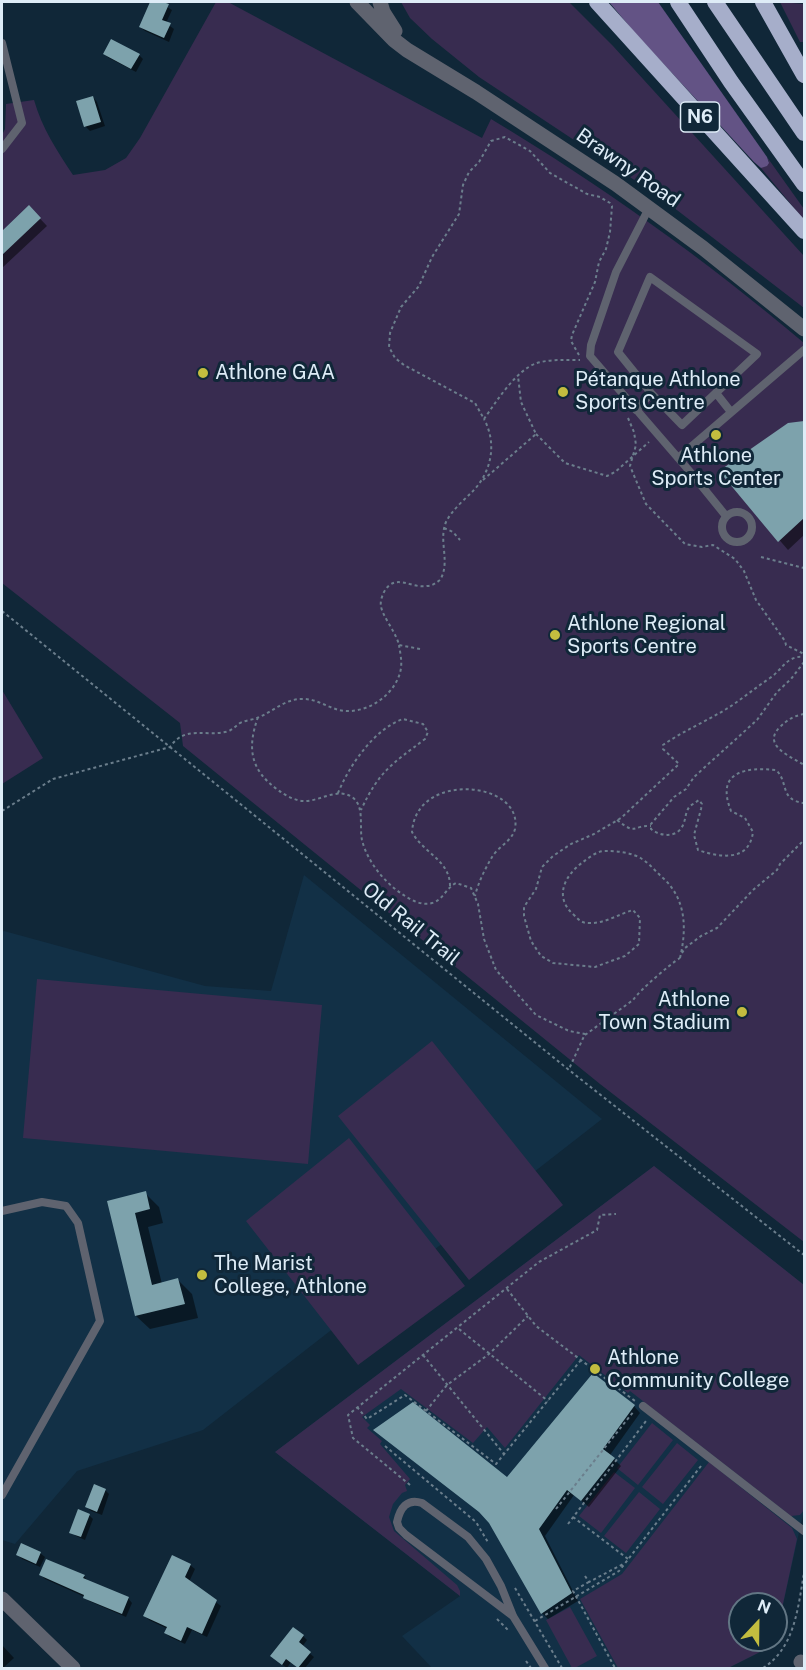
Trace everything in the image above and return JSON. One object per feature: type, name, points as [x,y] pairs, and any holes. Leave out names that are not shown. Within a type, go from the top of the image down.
[{"type":"highway","name":"N6","points":[[597,2],[804,231]]},
{"type":"highway","name":"N6","points":[[678,2],[804,184]]},
{"type":"highway","points":[[715,2],[804,133]]},
{"type":"highway","points":[[763,2],[804,75]]},
{"type":"street","name":"Brawny Road","points":[[357,2],[407,50],[578,158],[649,207],[804,328]]},
{"type":"street","name":"Brawny Road","points":[[380,2],[383,12],[394,29],[418,55]]},
{"type":"street","points":[[2,1599],[73,1668]]},
{"type":"lane","points":[[2,43],[21,123],[2,149]]},
{"type":"lane","points":[[649,207],[616,272],[591,345],[590,356],[726,516]]},
{"type":"lane","points":[[650,276],[757,354],[682,425],[651,393],[618,352],[650,276]]},
{"type":"lane","points":[[678,458],[804,350]]},
{"type":"lane","points":[[636,410],[651,393]]},
{"type":"lane","points":[[716,393],[731,412]]},
{"type":"lane","points":[[2,1211],[42,1202],[66,1206],[78,1223],[100,1321],[2,1495]]},
{"type":"lane","points":[[643,1406],[804,1531]]},
{"type":"lane","points":[[513,1616],[406,1535],[397,1522],[403,1506],[414,1500],[422,1503],[468,1537],[486,1559],[501,1586],[513,1616],[545,1668]]},
{"type":"path","points":[[2,811],[53,779],[170,747],[177,737],[196,732],[229,730],[274,707],[297,699],[349,711],[369,707],[382,699],[397,680],[401,669],[399,645],[381,607],[382,596],[385,590],[395,582],[403,581],[425,587],[440,580],[446,563],[444,528],[450,515],[487,472],[491,451],[489,428],[475,403],[395,358],[388,347],[390,333],[401,308],[419,286],[432,257],[459,214],[463,185],[491,141],[505,137],[530,152],[550,172],[587,194],[600,197]]},
{"type":"path","points":[[484,418],[518,376],[537,363],[560,359],[581,360]]},
{"type":"path","points":[[518,376],[521,402],[529,422],[536,434],[565,463],[607,476],[615,472],[658,434]]},
{"type":"path","points":[[478,484],[536,434]]},
{"type":"path","points":[[444,528],[453,532],[460,540]]},
{"type":"path","points":[[761,557],[804,568]]},
{"type":"path","name":"Old Rail Trail","points":[[2,611],[569,1070],[804,1255]]},
{"type":"path","points":[[399,645],[420,649]]},
{"type":"path","points":[[651,826],[674,797],[686,789],[694,777],[757,720],[777,692],[791,679],[804,661],[804,657],[798,656],[787,662],[774,675],[728,707],[700,721],[674,740],[663,744],[663,749],[679,764],[670,770],[653,790],[617,820],[553,856],[542,867],[536,889],[524,907],[525,924],[531,941],[541,956],[553,963],[595,968],[632,952],[640,939],[638,913],[633,910],[598,923],[584,922],[570,912],[562,895],[562,889],[569,876],[590,856],[606,850],[630,853],[651,866],[670,884],[680,900],[685,938],[680,958]]},
{"type":"path","points":[[804,714],[790,717],[773,738],[778,748],[804,765]]},
{"type":"path","points":[[258,717],[253,732],[252,755],[260,773],[271,785],[299,801],[343,793],[352,797],[360,811],[364,847],[374,865],[392,887],[419,904],[430,904],[456,883],[468,885],[474,892],[474,900],[478,904],[481,928],[490,958],[504,979],[536,1015],[569,1031],[585,1035]]},
{"type":"path","points":[[338,794],[359,756],[389,726],[403,719],[423,724],[428,732],[425,739],[384,771],[374,784],[360,811]]},
{"type":"path","points":[[651,826],[651,830],[656,834],[667,836],[673,834],[683,825],[690,806],[699,800],[702,804],[694,835],[698,850],[708,855],[723,856],[741,853],[751,844],[753,832],[745,818],[731,811],[727,788],[728,782],[737,772],[750,768],[776,770],[780,774],[782,785],[789,797],[804,803]]},
{"type":"path","points":[[450,886],[447,869],[420,844],[412,832],[414,819],[422,805],[443,793],[472,789],[486,791],[508,804],[513,811],[515,830],[492,856],[474,900]]},
{"type":"path","points":[[617,820],[636,830],[651,826]]},
{"type":"path","points":[[569,1070],[585,1035],[633,1000],[638,993],[680,958],[685,948],[717,928],[753,890],[777,870],[804,840]]},
{"type":"path","points":[[410,1485],[353,1438],[348,1415],[553,1252],[597,1230],[600,1215],[616,1214]]},
{"type":"path","points":[[507,1289],[536,1326],[640,1404],[556,1509]]},
{"type":"path","points":[[426,1411],[447,1385],[489,1354],[528,1316]]},
{"type":"path","points":[[458,1328],[548,1401]]},
{"type":"path","points":[[423,1355],[504,1454]]},
{"type":"path","points":[[357,1407],[367,1419],[405,1395],[496,1464],[581,1360]]},
{"type":"path","points":[[568,1524],[652,1413]]},
{"type":"path","points":[[535,1622],[619,1571],[709,1456]]},
{"type":"path","points":[[573,1517],[628,1560]]},
{"type":"path","points":[[615,1668],[573,1591],[626,1563]]},
{"type":"path","points":[[763,1668],[786,1646],[796,1617],[804,1573]]},
{"type":"path","points":[[585,1576],[589,1582]]},
{"type":"shaded area","points":[[216,2],[228,2],[482,138],[491,119],[613,197],[729,282],[804,343],[804,1242],[600,1084],[183,746],[180,723],[2,583],[2,135],[5,129],[6,104],[34,100],[46,130],[73,175],[105,170],[126,158],[140,138]]},
{"type":"shaded area","points":[[401,2],[569,2],[613,46],[804,256],[804,308],[660,197],[479,77],[410,18]]},
{"type":"shaded area","points":[[609,2],[658,2],[767,157],[769,163],[767,166],[761,168],[754,162]]},
{"type":"shaded area","points":[[780,2],[804,4],[804,42],[800,42]]},
{"type":"shaded area","points":[[767,157],[804,209],[804,220],[761,168],[769,162]]},
{"type":"shaded area","points":[[2,690],[43,758],[2,784]]},
{"type":"shaded area","name":"The Marist College, Athlone","points":[[304,875],[602,1119],[203,1430],[77,1471],[15,1544],[2,1540],[2,932],[205,986],[271,991]]},
{"type":"shaded area","points":[[37,979],[322,1005],[308,1164],[23,1138]]},
{"type":"shaded area","points":[[432,1041],[563,1205],[469,1280],[338,1116]]},
{"type":"shaded area","points":[[349,1138],[465,1286],[358,1365],[246,1221]]},
{"type":"shaded area","name":"Athlone Community College","points":[[654,1166],[804,1285],[804,1510],[786,1592],[728,1592],[728,1652],[760,1652],[728,1668],[432,1668],[402,1636],[460,1596],[275,1452]]},
{"type":"shaded area","points":[[654,1166],[804,1285],[804,1510],[800,1515],[791,1516],[630,1391],[628,1393],[579,1355],[505,1448],[487,1427],[473,1443],[401,1389],[362,1417],[370,1425],[367,1428],[382,1441],[380,1444],[410,1479],[405,1485],[407,1491],[402,1493],[393,1504],[389,1517],[394,1531],[457,1585],[460,1596],[275,1452]]},
{"type":"shaded area","points":[[652,1423],[673,1440],[638,1485],[617,1468]]},
{"type":"shaded area","points":[[677,1443],[698,1460],[663,1504],[642,1487]]},
{"type":"shaded area","points":[[709,1462],[792,1528],[797,1539],[786,1592],[728,1592],[728,1652],[760,1652],[728,1668],[618,1668],[580,1599],[622,1574]]},
{"type":"shaded area","points":[[614,1472],[635,1488],[601,1533],[579,1516]]},
{"type":"shaded area","points":[[639,1492],[660,1509],[626,1553],[604,1536]]},
{"type":"shaded area","points":[[570,1607],[597,1656],[575,1668],[572,1668],[546,1620]]},
{"type":"building","points":[[150,2],[169,4],[162,20],[171,23],[164,38],[139,27]]},
{"type":"building","points":[[111,39],[140,54],[131,69],[103,54]]},
{"type":"building","points":[[93,96],[101,122],[84,127],[76,101]]},
{"type":"building","points":[[29,205],[41,218],[2,255],[2,231]]},
{"type":"building","points":[[804,421],[804,518],[778,542],[719,471],[788,423]]},
{"type":"building","points":[[146,1191],[150,1209],[135,1213],[152,1285],[178,1278],[185,1304],[135,1316],[107,1201]]},
{"type":"building","points":[[593,1373],[635,1405],[603,1449],[615,1458],[581,1501],[567,1490],[539,1529],[572,1593],[541,1614],[489,1523],[479,1512],[373,1430],[413,1402],[507,1477]]},
{"type":"building","points":[[94,1484],[106,1489],[97,1512],[85,1507]]},
{"type":"building","points":[[78,1509],[90,1514],[81,1537],[69,1533]]},
{"type":"building","points":[[21,1543],[41,1552],[36,1564],[16,1555]]},
{"type":"building","points":[[172,1555],[191,1564],[185,1577],[217,1600],[202,1634],[187,1627],[181,1641],[164,1633],[167,1627],[143,1616]]},
{"type":"building","points":[[46,1559],[85,1575],[83,1578],[129,1597],[122,1614],[83,1598],[84,1595],[39,1575]]},
{"type":"building","points":[[293,1627],[304,1635],[299,1642],[311,1652],[298,1668],[286,1659],[282,1665],[270,1656]]},
{"type":"place","name":"Athlone GAA","points":[[203,373]]},
{"type":"place","name":"Pétanque Athlone Sports Centre","points":[[563,392]]},
{"type":"place","name":"Athlone Sports Center","points":[[716,435]]},
{"type":"place","name":"Athlone Regional Sports Centre","points":[[555,635]]},
{"type":"place","name":"Athlone Town Stadium","points":[[742,1012]]},
{"type":"place","name":"The Marist College, Athlone","points":[[202,1275]]},
{"type":"place","name":"Athlone Community College","points":[[595,1369]]}]
